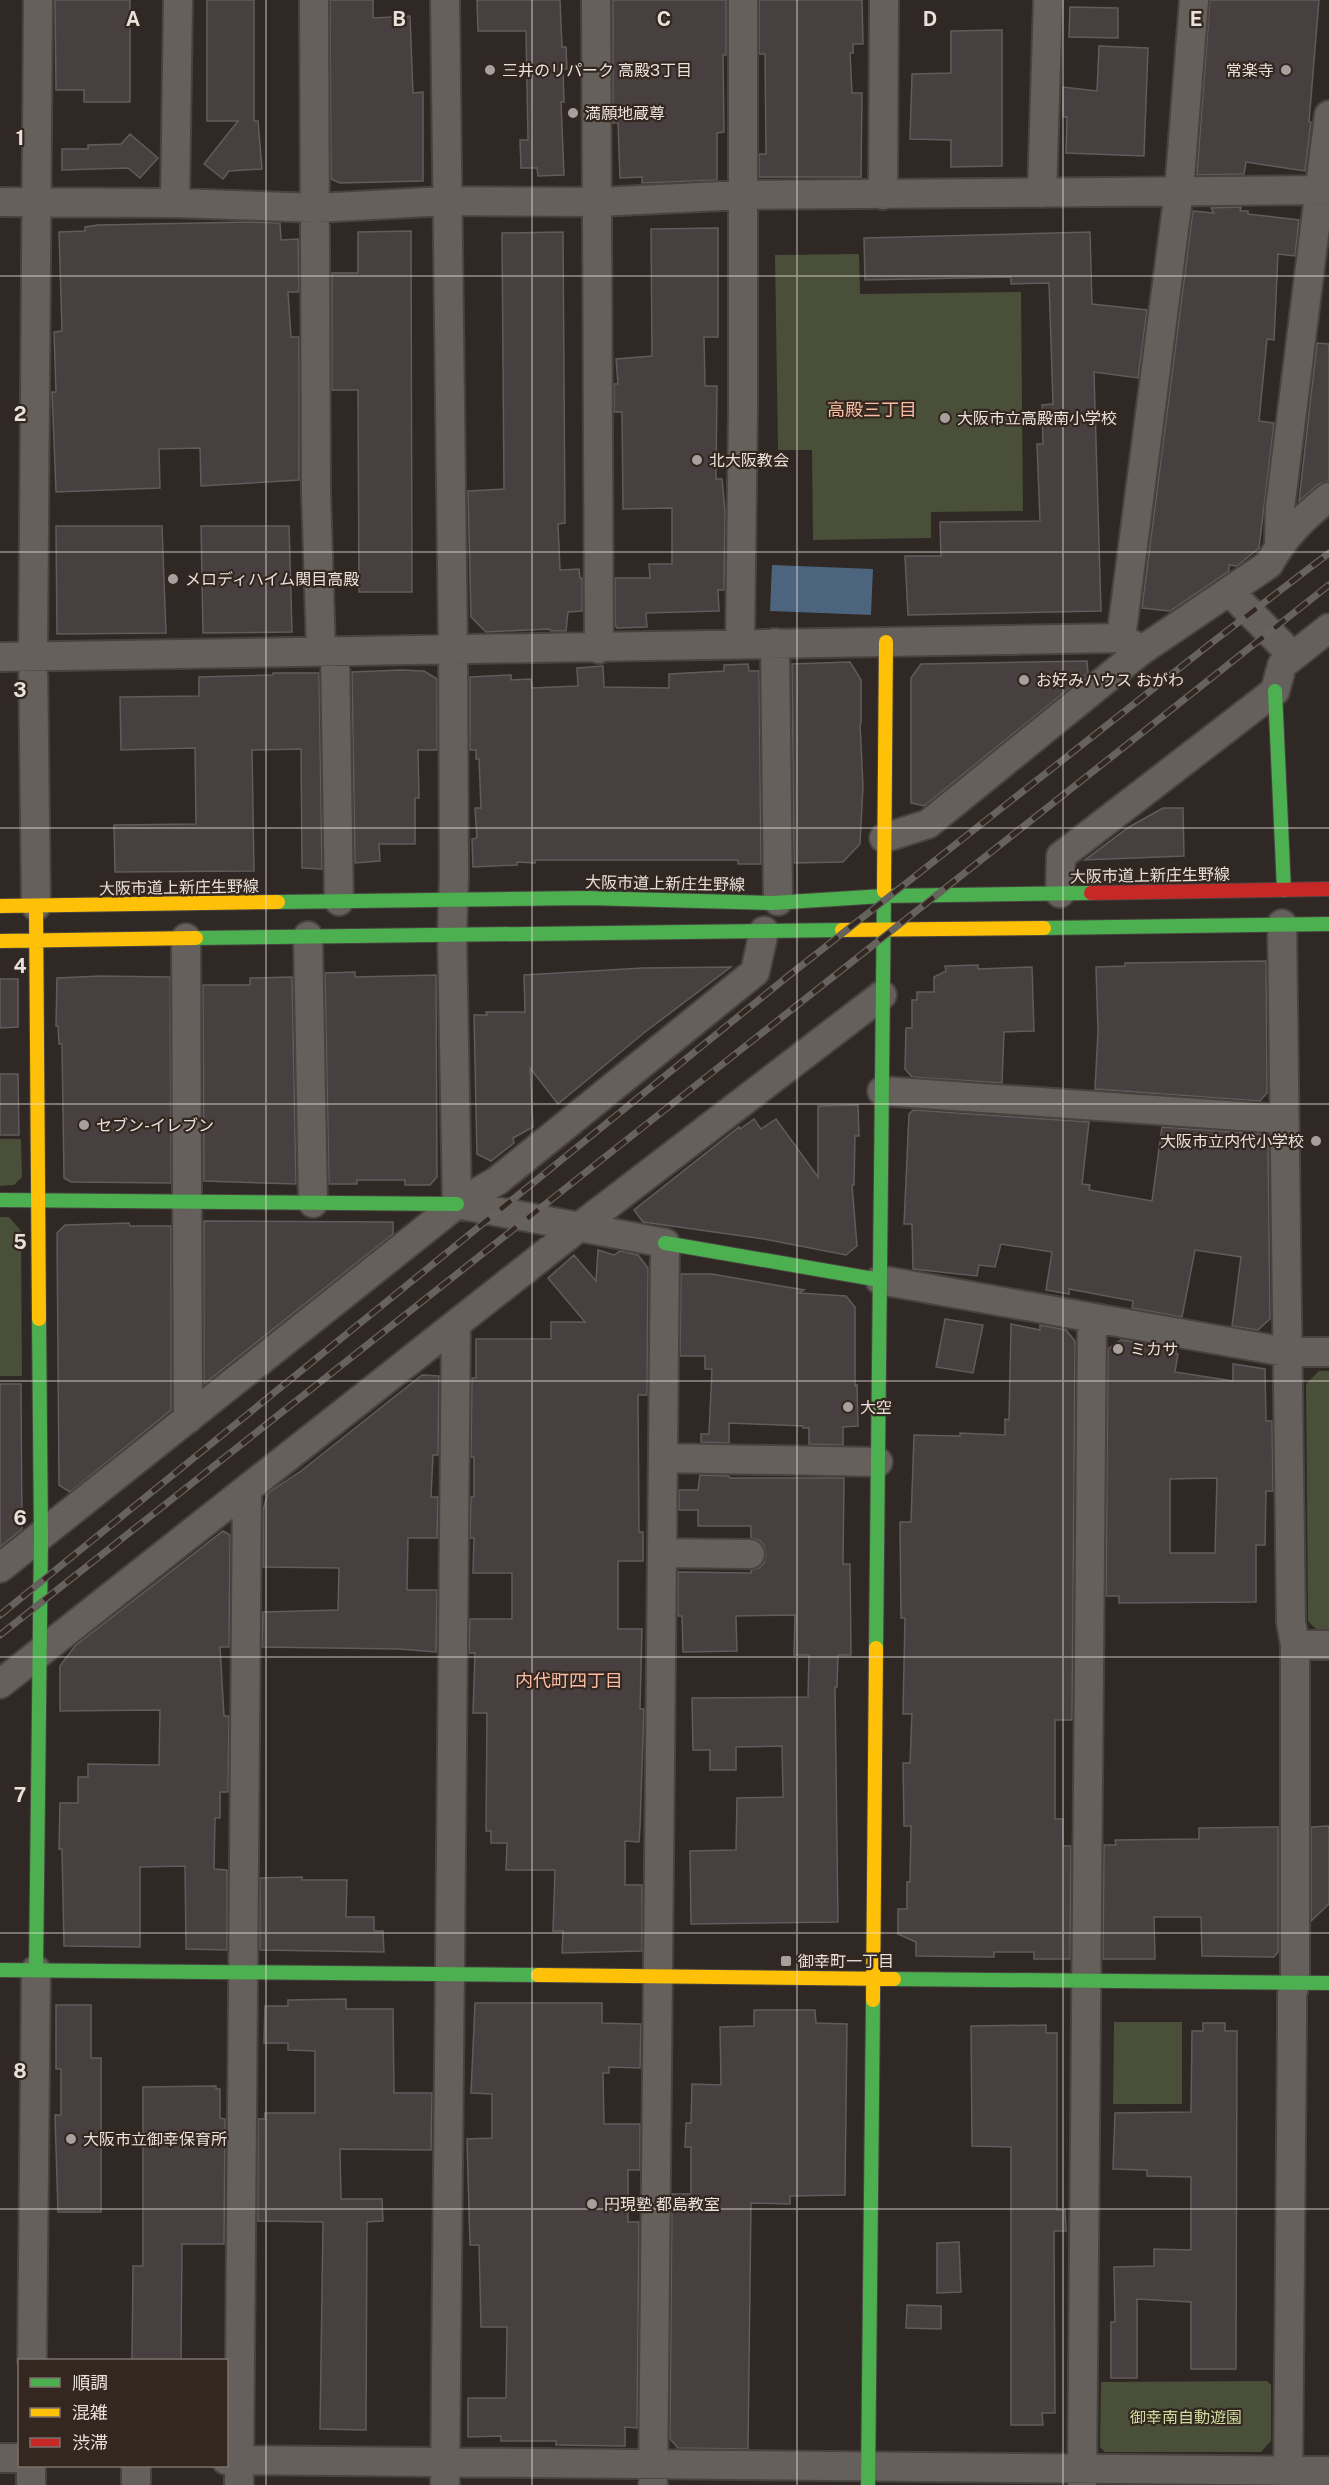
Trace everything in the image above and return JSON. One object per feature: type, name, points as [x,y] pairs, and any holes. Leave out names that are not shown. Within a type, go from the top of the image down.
[{"type":"street","points":[[32,2359],[41,1536],[38,940],[33,657],[38,0]]},
{"type":"street","points":[[175,203],[178,0]]},
{"type":"street","points":[[314,0],[317,207],[316,492],[328,651],[339,902]]},
{"type":"street","points":[[445,0],[453,649],[454,900],[452,934],[457,1204]]},
{"type":"street","points":[[596,0],[599,649]]},
{"type":"street","points":[[740,644],[743,0]]},
{"type":"street","points":[[883,195],[884,0]]},
{"type":"street","points":[[1040,0],[1042,193]]},
{"type":"street","points":[[1132,644],[1179,191],[1194,0]]},
{"type":"street","points":[[1279,545],[1281,508],[1324,189],[1329,115]]},
{"type":"street","points":[[0,202],[317,207],[446,201],[598,202],[743,195],[1324,189]]},
{"type":"street","points":[[884,838],[928,824],[1132,644],[1229,591],[1269,564],[1279,545],[1305,516],[1329,497]]},
{"type":"street","points":[[1229,591],[1293,656]]},
{"type":"street","points":[[1284,890],[1275,691],[1282,665],[1329,628]]},
{"type":"street","points":[[0,657],[453,649],[599,649],[886,642],[1132,644]]},
{"type":"street","points":[[868,2476],[886,642]]},
{"type":"street","points":[[776,644],[778,901]]},
{"type":"street","points":[[1060,893],[1061,855],[1275,691]]},
{"type":"street","name":"大阪市道上新庄生野線","points":[[0,906],[586,898],[675,903],[847,900],[883,896],[1329,889]]},
{"type":"street","points":[[1282,924],[1291,1633],[1295,1645],[1295,1983],[1292,2004],[1288,2478]]},
{"type":"street","points":[[0,940],[1329,924]]},
{"type":"street","points":[[0,1568],[457,1204],[497,1181],[755,972],[764,931]]},
{"type":"street","points":[[308,936],[313,1203]]},
{"type":"street","points":[[186,938],[188,1419]]},
{"type":"street","points":[[0,1684],[579,1227],[882,995]]},
{"type":"street","points":[[882,1091],[1284,1119]]},
{"type":"street","points":[[0,1200],[457,1204],[1286,1352],[1329,1352]]},
{"type":"street","points":[[653,2475],[665,1242]]},
{"type":"street","points":[[1082,2477],[1092,1318]]},
{"type":"street","points":[[445,2474],[456,1324]]},
{"type":"street","points":[[663,1458],[878,1462]]},
{"type":"street","points":[[248,1489],[235,2468],[445,2474],[1288,2478],[1329,2471]]},
{"type":"street","points":[[662,1553],[750,1554]]},
{"type":"street","points":[[1295,1645],[1329,1645]]},
{"type":"street","points":[[0,1970],[1329,1983]]},
{"type":"street","points":[[0,2458],[18,2458]]},
{"type":"street","points":[[31,2485],[32,2467]]},
{"type":"street","points":[[136,2467],[136,2485]]},
{"type":"green space","points":[[859,254],[860,294],[1021,292],[1023,511],[931,512],[931,538],[813,540],[812,450],[778,450],[775,255]]},
{"type":"green space","points":[[0,1139],[21,1139],[22,1177],[14,1185],[0,1186]]},
{"type":"green space","points":[[0,1217],[9,1217],[21,1231],[22,1376],[0,1376]]},
{"type":"green space","points":[[1319,1371],[1329,1371],[1329,1632],[1319,1632],[1308,1621],[1306,1384]]},
{"type":"green space","points":[[1114,2022],[1182,2022],[1182,2104],[1113,2104]]},
{"type":"green space","name":"御幸南自動遊園","points":[[1267,2381],[1271,2385],[1271,2441],[1261,2452],[1105,2452],[1100,2447],[1101,2382]]},
{"type":"water","points":[[772,565],[873,569],[871,615],[770,611]]},
{"type":"building","points":[[55,0],[130,0],[130,102],[84,102],[84,90],[56,90]]},
{"type":"building","points":[[207,0],[254,0],[254,121],[258,121],[262,169],[229,171],[223,179],[204,164],[238,121],[207,121]]},
{"type":"building","points":[[330,0],[373,0],[373,18],[410,16],[413,93],[423,92],[423,181],[340,183],[331,179]]},
{"type":"building","points":[[477,0],[560,0],[562,47],[566,47],[567,69],[563,69],[564,102],[561,102],[564,175],[538,176],[537,168],[521,168],[520,140],[528,140],[526,31],[478,31]]},
{"type":"building","points":[[613,0],[726,0],[726,55],[723,55],[724,132],[717,133],[717,180],[642,183],[642,177],[620,178],[618,123],[613,123]]},
{"type":"building","points":[[759,0],[862,0],[863,44],[853,44],[853,53],[850,53],[852,93],[862,93],[861,177],[759,177],[759,154],[766,154],[765,54],[759,54]]},
{"type":"building","points":[[1210,0],[1319,0],[1309,122],[1311,122],[1305,171],[1246,162],[1244,174],[1197,175]]},
{"type":"building","points":[[1070,7],[1118,8],[1118,38],[1069,37]]},
{"type":"building","points":[[1002,30],[1002,166],[951,167],[951,140],[910,139],[912,74],[951,73],[951,31]]},
{"type":"building","points":[[1099,46],[1148,48],[1144,156],[1066,153],[1067,117],[1063,117],[1063,87],[1097,91]]},
{"type":"building","points":[[130,134],[158,158],[140,178],[128,168],[62,170],[62,149],[88,149],[88,145],[121,144]]},
{"type":"building","points":[[1241,207],[1240,211],[1248,211],[1248,214],[1299,220],[1295,256],[1278,254],[1274,340],[1267,339],[1259,421],[1274,423],[1259,548],[1237,566],[1229,565],[1229,571],[1170,611],[1142,608],[1193,211],[1214,213],[1211,208]]},
{"type":"building","points":[[280,223],[281,240],[298,239],[299,292],[288,292],[291,337],[299,337],[299,480],[201,486],[200,448],[159,449],[160,488],[56,492],[52,392],[56,392],[54,332],[62,331],[59,232],[85,231],[85,227],[98,225]]},
{"type":"building","points":[[718,228],[718,337],[704,337],[705,386],[717,386],[716,479],[722,479],[725,511],[724,590],[718,590],[719,611],[646,613],[647,627],[617,628],[615,625],[615,578],[650,578],[649,564],[672,564],[672,508],[623,509],[622,412],[614,412],[614,384],[618,384],[616,359],[652,356],[651,229]]},
{"type":"building","points":[[411,231],[412,592],[359,592],[358,390],[332,390],[332,273],[358,273],[358,232]]},
{"type":"building","points":[[563,232],[565,523],[558,524],[560,570],[579,569],[580,578],[582,578],[582,611],[568,612],[566,631],[549,629],[486,632],[471,617],[468,491],[504,489],[502,233]]},
{"type":"building","points":[[1090,232],[1092,304],[1147,310],[1138,378],[1094,372],[1101,611],[908,615],[905,556],[941,556],[940,522],[1040,521],[1037,444],[1043,444],[1042,405],[1053,404],[1049,283],[1011,284],[1011,277],[865,280],[864,238]]},
{"type":"building","points":[[1317,343],[1329,344],[1329,481],[1319,484],[1299,501]]},
{"type":"building","points":[[56,526],[162,526],[166,633],[57,634]]},
{"type":"building","points":[[201,526],[289,526],[292,632],[203,633]]},
{"type":"building","points":[[1087,661],[1088,673],[924,806],[911,803],[911,678],[921,664]]},
{"type":"building","points":[[850,662],[861,680],[860,724],[863,786],[860,844],[843,862],[794,863],[792,664]]},
{"type":"building","points":[[748,664],[749,671],[759,671],[761,864],[738,864],[738,860],[535,860],[535,863],[517,862],[517,865],[473,867],[472,839],[477,838],[475,808],[481,808],[479,759],[476,759],[476,750],[470,750],[470,677],[511,675],[511,680],[531,679],[532,688],[578,686],[577,668],[603,666],[604,687],[669,688],[669,674],[724,671],[724,665]]},
{"type":"building","points":[[424,671],[437,679],[437,750],[418,750],[419,798],[415,798],[415,844],[379,844],[380,861],[355,863],[352,672]]},
{"type":"building","points":[[273,673],[319,673],[322,869],[302,868],[301,749],[252,750],[254,871],[115,872],[114,825],[196,824],[195,748],[121,750],[120,697],[199,696],[199,677],[273,675]]},
{"type":"building","points":[[1163,808],[1183,808],[1184,856],[1085,860],[1129,827]]},
{"type":"building","points":[[1266,961],[1267,1093],[1260,1101],[1095,1089],[1098,1032],[1096,967],[1125,966],[1125,963]]},
{"type":"building","points":[[978,965],[978,969],[1032,967],[1034,1031],[1004,1032],[1002,1083],[912,1077],[905,1069],[906,1028],[912,1028],[912,1000],[917,1000],[917,992],[934,992],[934,977],[946,971],[945,966]]},
{"type":"building","points":[[731,967],[645,1032],[558,1104],[530,1068],[533,1127],[513,1138],[514,1143],[491,1161],[477,1154],[474,1015],[487,1015],[486,1012],[525,1012],[524,975],[643,968]]},
{"type":"building","points":[[355,972],[355,977],[436,975],[437,1177],[430,1185],[405,1185],[405,1180],[357,1180],[357,1184],[329,1184],[325,973]]},
{"type":"building","points":[[170,977],[171,1183],[71,1182],[64,1178],[62,1044],[59,1044],[58,1026],[56,1026],[57,978]]},
{"type":"building","points":[[292,977],[296,1184],[204,1181],[203,985],[250,985],[250,978]]},
{"type":"building","points":[[0,979],[18,979],[18,1027],[0,1028]]},
{"type":"building","points":[[0,1074],[18,1074],[19,1135],[0,1135]]},
{"type":"building","points":[[858,1105],[859,1136],[855,1136],[854,1185],[852,1185],[857,1246],[846,1255],[764,1239],[643,1222],[634,1210],[739,1127],[740,1129],[754,1119],[761,1129],[776,1119],[818,1177],[818,1106]]},
{"type":"building","points":[[913,1110],[1089,1122],[1082,1184],[1090,1185],[1089,1190],[1152,1201],[1162,1127],[1260,1134],[1268,1144],[1270,1319],[1258,1330],[1232,1326],[1241,1257],[1195,1250],[1182,1317],[1132,1308],[1133,1301],[1069,1289],[1069,1294],[1046,1290],[1052,1252],[1001,1244],[995,1267],[979,1265],[977,1276],[913,1269],[912,1224],[904,1224],[909,1114]]},
{"type":"building","points":[[204,1221],[393,1222],[393,1234],[204,1384]]},
{"type":"building","points":[[129,1223],[130,1226],[171,1226],[171,1410],[70,1492],[59,1485],[57,1233],[65,1225]]},
{"type":"building","points":[[598,1250],[614,1255],[620,1251],[638,1255],[648,1268],[647,1395],[638,1395],[639,1532],[643,1532],[643,1561],[618,1561],[618,1629],[642,1629],[640,1709],[644,1709],[640,1827],[639,1842],[625,1841],[625,1885],[642,1885],[642,1951],[562,1953],[563,1931],[553,1931],[555,1870],[506,1870],[507,1843],[491,1843],[491,1831],[486,1831],[487,1713],[473,1713],[475,1653],[469,1653],[470,1619],[512,1619],[512,1573],[473,1573],[474,1538],[470,1538],[471,1497],[474,1497],[474,1457],[471,1457],[472,1378],[476,1378],[476,1339],[551,1339],[551,1322],[585,1322],[548,1278],[574,1255],[596,1281]]},
{"type":"building","points":[[681,1274],[712,1274],[804,1290],[799,1293],[846,1296],[855,1307],[855,1386],[857,1385],[858,1426],[843,1427],[843,1445],[809,1444],[809,1428],[803,1428],[803,1426],[729,1423],[729,1443],[701,1442],[701,1434],[709,1434],[712,1369],[705,1369],[705,1356],[680,1356]]},
{"type":"building","points":[[945,1319],[983,1325],[973,1373],[936,1367]]},
{"type":"building","points":[[1011,1324],[1040,1330],[1040,1325],[1066,1330],[1075,1341],[1072,1720],[1055,1720],[1055,1819],[1063,1819],[1063,1846],[1071,1846],[1070,1959],[1034,1959],[1034,1952],[994,1952],[994,1957],[916,1956],[916,1942],[898,1934],[898,1909],[907,1909],[907,1882],[910,1882],[911,1826],[904,1826],[903,1763],[910,1763],[912,1714],[903,1714],[905,1618],[901,1618],[900,1522],[911,1522],[914,1435],[960,1436],[960,1433],[1005,1435],[1005,1419],[1009,1420]]},
{"type":"building","points":[[1121,1340],[1176,1349],[1176,1354],[1178,1354],[1175,1372],[1233,1381],[1233,1364],[1265,1369],[1266,1421],[1272,1421],[1273,1491],[1266,1491],[1265,1545],[1256,1545],[1256,1602],[1119,1603],[1119,1596],[1106,1596],[1108,1349]],"holes":[[[1217,1478],[1215,1553],[1170,1553],[1170,1479]]]},
{"type":"building","points":[[422,1375],[439,1376],[438,1455],[433,1455],[431,1497],[438,1497],[437,1538],[408,1538],[407,1590],[437,1590],[436,1652],[399,1649],[262,1647],[263,1612],[338,1610],[339,1568],[263,1567],[263,1510],[268,1493],[301,1471]]},
{"type":"building","points":[[0,1384],[21,1384],[22,1529],[0,1547]]},
{"type":"building","points":[[700,1475],[729,1476],[730,1478],[844,1478],[843,1564],[850,1564],[851,1655],[838,1655],[837,1687],[835,1687],[838,1922],[691,1924],[690,1851],[736,1850],[737,1798],[783,1797],[782,1746],[736,1747],[736,1770],[710,1770],[710,1750],[693,1750],[692,1698],[808,1697],[809,1655],[794,1655],[795,1615],[736,1616],[737,1651],[683,1652],[682,1616],[678,1616],[678,1572],[751,1573],[751,1570],[759,1568],[764,1563],[766,1555],[764,1545],[759,1540],[751,1538],[751,1526],[698,1526],[698,1510],[679,1510],[679,1490],[698,1490]]},
{"type":"building","points":[[223,1531],[230,1535],[229,1647],[220,1647],[224,1716],[229,1716],[228,1792],[220,1792],[220,1818],[215,1818],[214,1869],[227,1870],[227,1950],[186,1949],[185,1866],[140,1867],[140,1947],[64,1946],[62,1849],[59,1849],[60,1803],[78,1803],[78,1777],[88,1777],[88,1764],[159,1765],[160,1710],[60,1711],[60,1666],[75,1646]]},
{"type":"building","points":[[1329,1826],[1329,1904],[1311,1921],[1311,1827]]},
{"type":"building","points":[[1278,1827],[1278,1952],[1274,1957],[1202,1956],[1201,1917],[1154,1917],[1155,1959],[1103,1959],[1104,1845],[1116,1845],[1115,1840],[1199,1839],[1199,1828]]},
{"type":"building","points":[[302,1877],[302,1880],[347,1880],[346,1917],[374,1917],[374,1931],[383,1931],[384,1952],[260,1950],[260,1878]]},
{"type":"building","points":[[346,1999],[346,2009],[393,2009],[394,2093],[432,2093],[431,2150],[340,2149],[341,2199],[382,2199],[383,2221],[367,2222],[366,2430],[320,2429],[323,2222],[258,2221],[258,2119],[265,2119],[265,2113],[315,2113],[315,2051],[288,2050],[288,2043],[264,2043],[265,2006],[288,2006],[288,2000]]},
{"type":"building","points":[[475,2003],[602,2003],[602,2023],[641,2024],[640,2068],[609,2067],[609,2073],[603,2073],[604,2124],[640,2124],[640,2170],[628,2170],[628,2222],[639,2222],[637,2428],[625,2427],[625,2446],[556,2445],[556,2441],[501,2441],[501,2436],[468,2437],[468,2398],[506,2398],[507,2327],[481,2327],[479,2245],[470,2245],[467,2139],[492,2138],[492,2094],[471,2093]]},
{"type":"building","points":[[56,2005],[91,2005],[91,2058],[101,2058],[101,2212],[58,2212],[55,2115],[61,2115],[61,2069],[56,2069]]},
{"type":"building","points":[[754,2010],[815,2010],[816,2023],[847,2024],[845,2195],[790,2196],[790,2204],[751,2203],[748,2449],[678,2448],[670,2439],[672,2194],[691,2194],[691,2147],[685,2147],[686,2123],[691,2123],[692,2084],[721,2085],[720,2027],[754,2026]]},
{"type":"building","points":[[1203,2023],[1225,2023],[1225,2031],[1237,2031],[1236,2369],[1191,2369],[1191,2302],[1137,2299],[1137,2378],[1111,2378],[1111,2322],[1115,2322],[1114,2267],[1154,2266],[1154,2249],[1191,2250],[1191,2177],[1147,2176],[1147,2170],[1113,2169],[1115,2113],[1191,2112],[1192,2031],[1203,2031]]},
{"type":"building","points":[[1046,2025],[1046,2033],[1057,2033],[1057,2210],[1065,2210],[1066,2231],[1054,2231],[1055,2413],[1042,2413],[1043,2425],[1011,2425],[1011,2147],[972,2146],[971,2026]]},
{"type":"building","points":[[216,2086],[216,2089],[220,2089],[220,2118],[225,2119],[224,2244],[182,2244],[181,2359],[132,2359],[133,2266],[143,2266],[143,2087]]},
{"type":"building","points":[[959,2242],[961,2292],[937,2293],[937,2243]]},
{"type":"building","points":[[907,2305],[941,2306],[941,2329],[906,2328]]},
{"type":"railway","points":[[0,1615],[787,977],[1329,553]]},
{"type":"railway","points":[[0,1635],[1329,585]]},
{"type":"traffic: fast","points":[[1275,691],[1284,890]]},
{"type":"traffic: fast","points":[[876,1648],[884,891]]},
{"type":"traffic: fast","points":[[278,902],[586,898],[772,903],[883,896],[1091,893]]},
{"type":"traffic: fast","points":[[1044,928],[1329,924]]},
{"type":"traffic: fast","points":[[196,938],[842,930]]},
{"type":"traffic: fast","points":[[0,1200],[457,1204]]},
{"type":"traffic: fast","points":[[665,1243],[880,1280]]},
{"type":"traffic: fast","points":[[36,1970],[41,1536],[39,1319]]},
{"type":"traffic: fast","points":[[0,1970],[538,1975]]},
{"type":"traffic: fast","points":[[894,1979],[1329,1983]]},
{"type":"traffic: fast","points":[[868,2485],[873,2000]]},
{"type":"traffic: slow","points":[[884,891],[886,642]]},
{"type":"traffic: slow","points":[[0,906],[278,902]]},
{"type":"traffic: slow","points":[[36,906],[39,1319]]},
{"type":"traffic: slow","points":[[842,930],[1044,928]]},
{"type":"traffic: slow","points":[[0,941],[196,938]]},
{"type":"traffic: slow","points":[[873,2000],[876,1648]]},
{"type":"traffic: slow","points":[[538,1975],[894,1979]]},
{"type":"traffic: jam","points":[[1091,893],[1329,889]]},
{"type":"place","name":"三井のリパーク 高殿3丁目","points":[[490,70]]},
{"type":"place","name":"常楽寺","points":[[1286,70]]},
{"type":"place","name":"満願地蔵尊","points":[[573,113]]},
{"type":"place","name":"大阪市立高殿南小学校","points":[[945,418]]},
{"type":"place","name":"北大阪教会","points":[[697,460]]},
{"type":"place","name":"メロディハイム関目高殿","points":[[173,579]]},
{"type":"place","name":"お好みハウス おがわ","points":[[1024,680]]},
{"type":"place","name":"セブン-イレブン","points":[[84,1125]]},
{"type":"place","name":"大阪市立内代小学校","points":[[1316,1141]]},
{"type":"place","name":"ミカサ","points":[[1118,1349]]},
{"type":"place","name":"大空","points":[[848,1407]]},
{"type":"place","name":"御幸町一丁目","points":[[786,1961]]},
{"type":"place","name":"大阪市立御幸保育所","points":[[71,2139]]},
{"type":"place","name":"円現塾 都島教室","points":[[592,2204]]},
{"type":"district","name":"高殿三丁目","points":[[872,410]]},
{"type":"district","name":"内代町四丁目","points":[[569,1681]]}]
